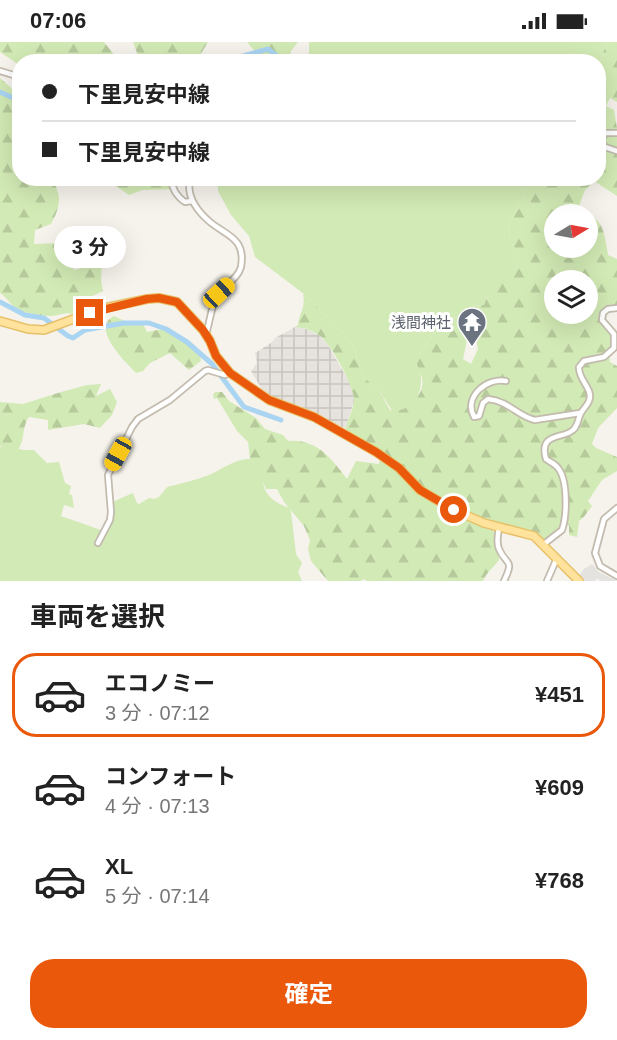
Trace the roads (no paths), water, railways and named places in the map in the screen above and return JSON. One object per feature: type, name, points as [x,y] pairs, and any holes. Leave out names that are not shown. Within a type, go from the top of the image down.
[{"type":"main road","points":[[0,321],[34,329],[57,327],[100,309],[159,298],[177,302],[206,334],[216,356],[230,373],[269,400],[314,417],[376,452],[399,468],[420,490],[437,501],[483,523],[526,533],[544,544],[579,581]]},
{"type":"street","points":[[172,186],[181,199],[185,202],[192,201]]},
{"type":"street","points":[[189,186],[188,191],[192,201],[209,222],[234,237],[241,256],[238,273],[214,299],[213,312],[206,334]]},
{"type":"street","points":[[544,544],[562,530],[566,510],[561,474],[557,466],[546,459],[547,445],[553,437],[575,429],[580,413],[590,396],[587,386],[580,377],[579,367],[584,361],[604,357],[614,348],[614,334],[605,323],[603,316],[608,309],[617,308]]},
{"type":"street","points":[[98,543],[110,520],[108,475],[138,419],[170,400],[205,371],[225,375],[230,373]]},
{"type":"street","points":[[506,381],[499,380],[478,390],[472,403],[471,412],[474,417],[479,416],[483,403],[489,399],[503,401],[528,418],[535,420],[580,413]]},
{"type":"street","points":[[617,508],[603,521],[595,553],[600,566],[617,576]]},
{"type":"street","points":[[499,528],[498,548],[510,565],[504,581]]},
{"type":"street","points":[[547,581],[557,558]]},
{"type":"waterway","points":[[250,54],[268,49],[275,54]]},
{"type":"waterway","points":[[0,92],[12,97]]},
{"type":"waterway","points":[[0,302],[25,315],[44,318],[73,338],[85,330],[124,323],[149,323],[166,329],[187,342],[212,364],[244,407],[281,420]]},
{"type":"place","name":"浅間神社","points":[[472,348]]}]
